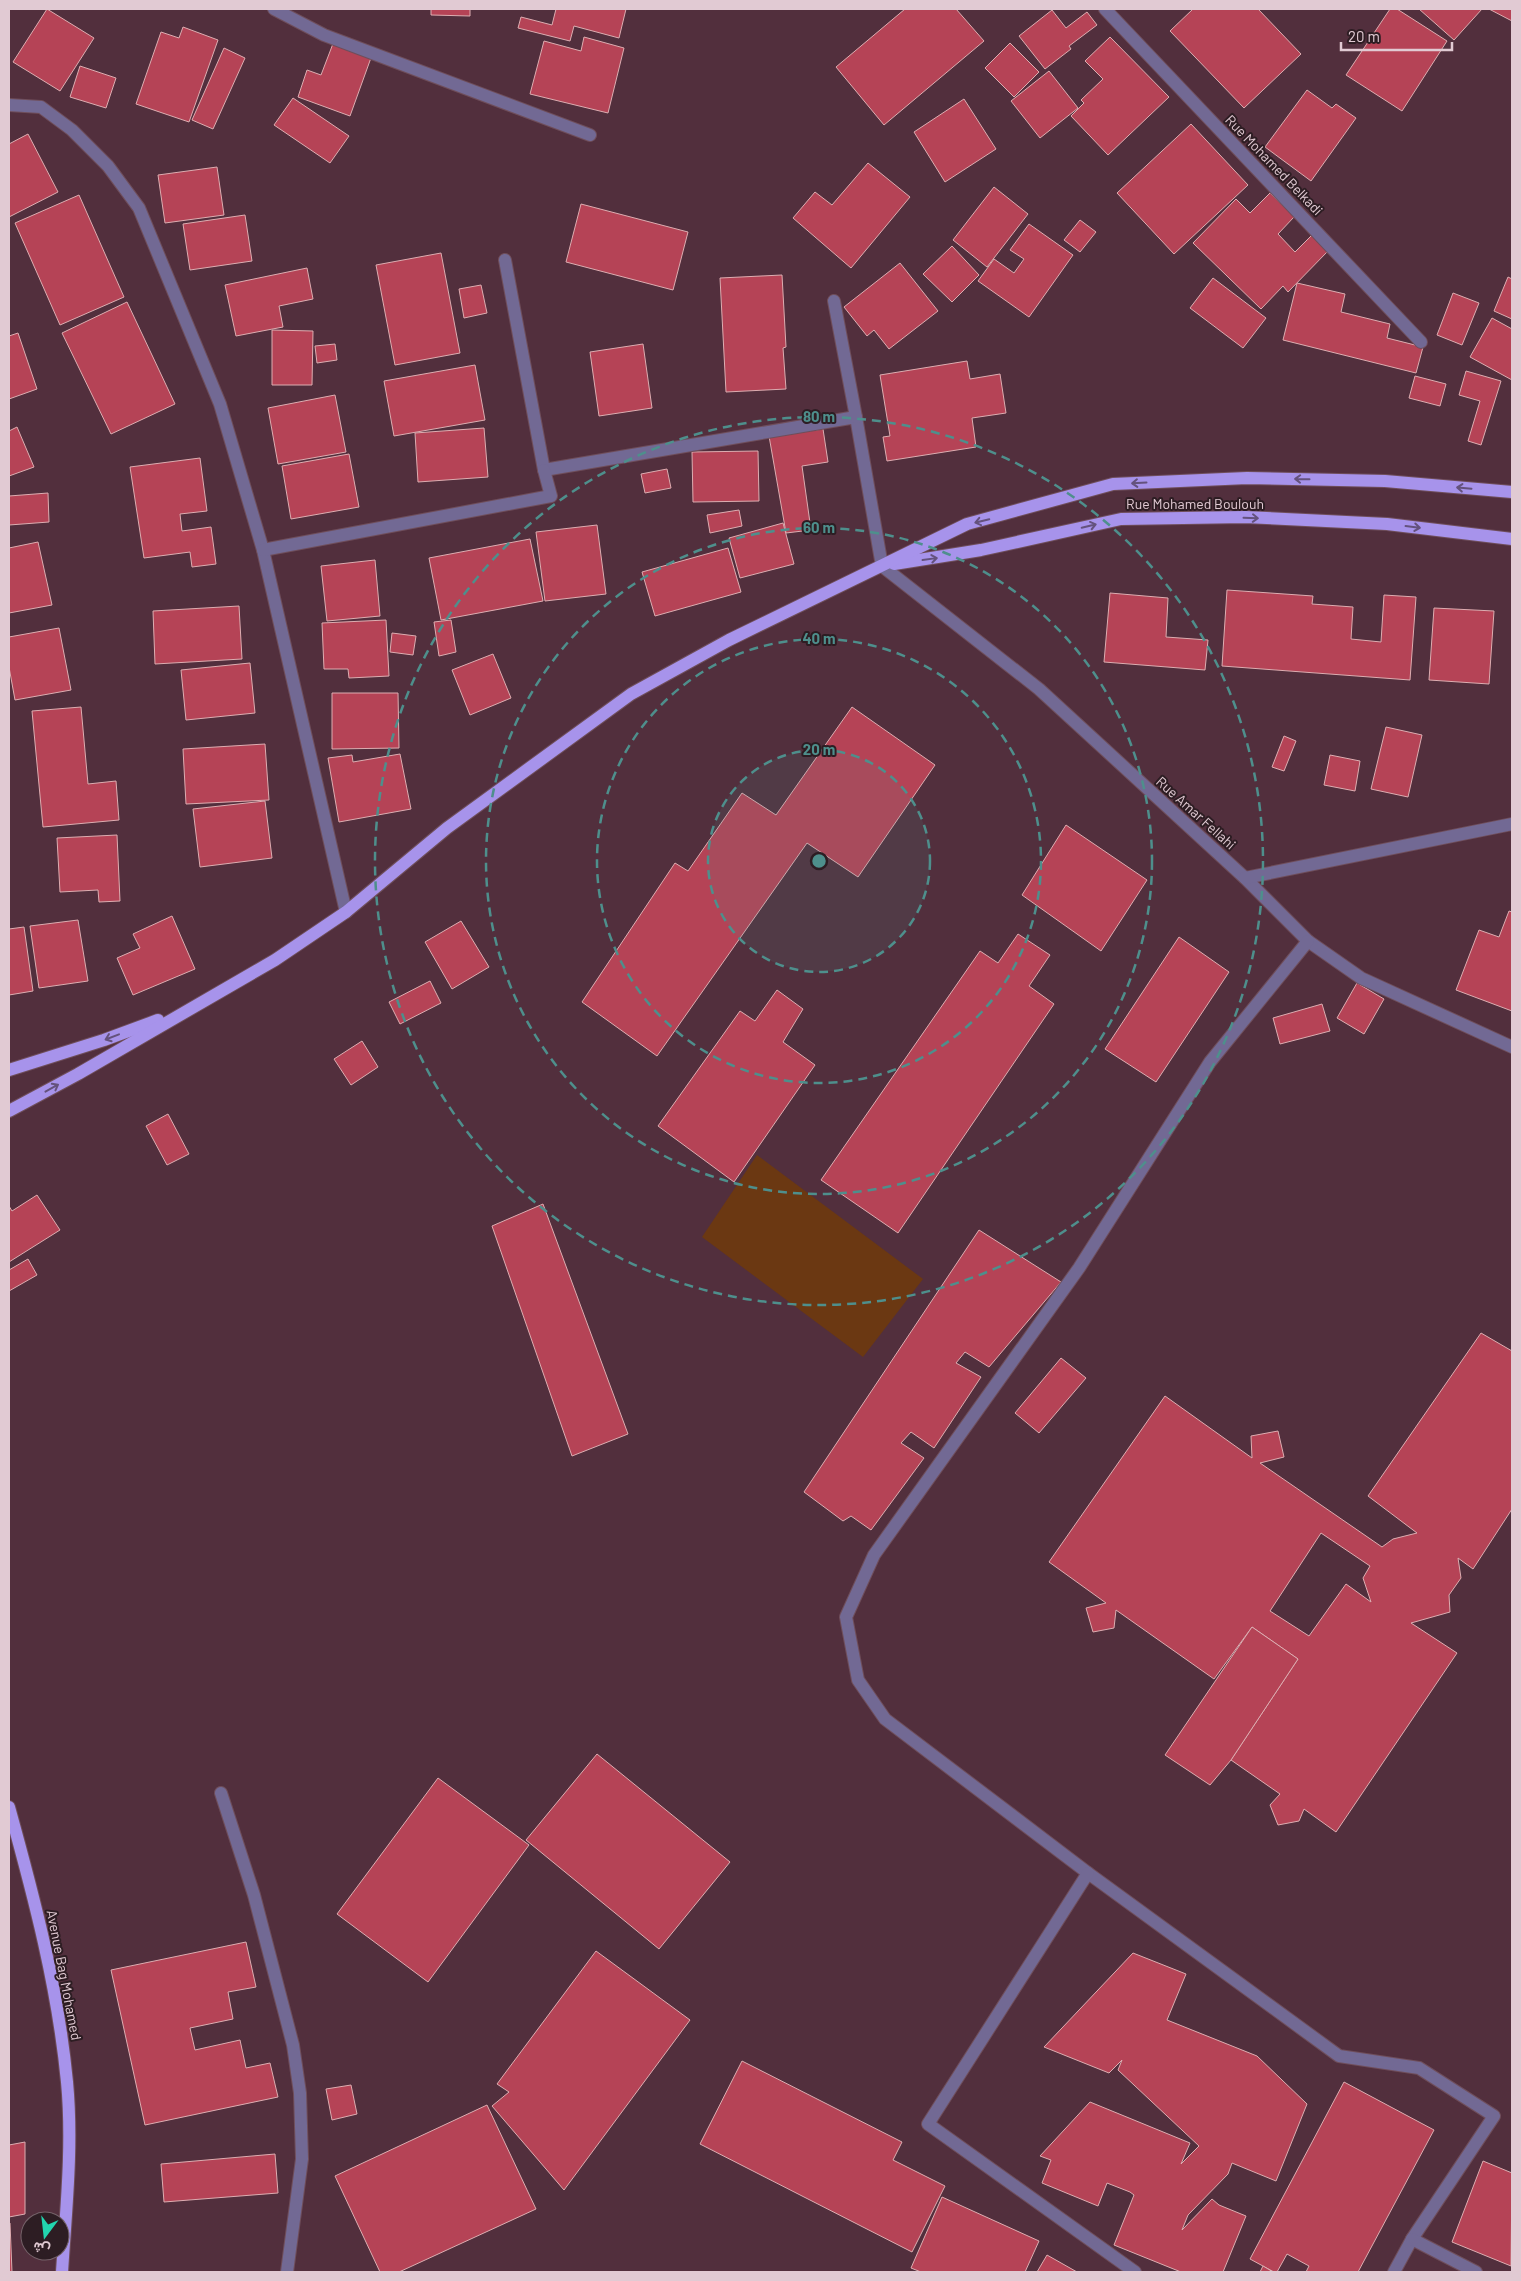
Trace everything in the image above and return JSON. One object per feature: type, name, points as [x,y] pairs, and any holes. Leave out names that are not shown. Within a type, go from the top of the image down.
[{"type":"main road","points":[[9,1111],[78,1074],[275,960],[346,912],[446,828],[631,694],[729,640],[968,524],[1113,484],[1248,478],[1375,481],[1512,492]]},
{"type":"main road","name":"Rue Mohamed Boulouh","points":[[882,566],[981,550],[1121,518],[1245,517],[1387,524],[1512,539]]},
{"type":"main road","points":[[9,1070],[104,1040],[190,1008]]},
{"type":"main road","name":"Avenue Bag Mohamed","points":[[9,1807],[34,1896],[55,1990],[68,2084],[68,2166],[62,2272]]},
{"type":"street","points":[[274,9],[324,35],[590,135]]},
{"type":"street","name":"Rue Mohamed Belkadi","points":[[1105,9],[1422,342]]},
{"type":"street","points":[[9,105],[41,107],[72,130],[108,166],[139,208],[220,404],[263,550],[346,912]]},
{"type":"street","points":[[263,550],[550,496],[505,260]]},
{"type":"street","points":[[834,301],[882,566]]},
{"type":"street","points":[[544,470],[856,417]]},
{"type":"street","name":"Rue Amar Fellahi","points":[[882,566],[1039,689],[1245,878],[1308,941],[1361,978],[1512,1046]]},
{"type":"street","points":[[1245,878],[1512,824]]},
{"type":"street","points":[[1308,941],[1210,1062],[1078,1268],[874,1555],[846,1617],[858,1680],[885,1719],[1088,1872],[1339,2056],[1418,2068],[1494,2116],[1412,2239],[1394,2272]]},
{"type":"street","points":[[222,1792],[256,1904],[293,2045],[300,2093],[302,2159],[287,2272]]},
{"type":"street","points":[[1088,1872],[928,2124],[1135,2272]]},
{"type":"street","points":[[1412,2239],[1476,2272]]},
{"type":"shaded area","points":[[757,1155],[923,1279],[863,1357],[702,1237]]},
{"type":"building","points":[[47,9],[94,38],[60,91],[13,62]]},
{"type":"building","points":[[431,9],[470,9],[470,16],[431,15]]},
{"type":"building","points":[[556,9],[626,9],[619,38],[574,26],[570,41],[518,28],[521,17],[552,25]]},
{"type":"building","points":[[905,9],[956,9],[984,41],[884,125],[836,67]]},
{"type":"building","points":[[1193,9],[1258,9],[1301,54],[1244,108],[1170,31]]},
{"type":"building","points":[[1390,9],[1397,9],[1447,41],[1402,111],[1346,75]]},
{"type":"building","points":[[1419,9],[1482,9],[1454,40]]},
{"type":"building","points":[[1489,9],[1512,9],[1512,21]]},
{"type":"building","points":[[1052,10],[1066,28],[1087,12],[1097,25],[1069,46],[1071,49],[1045,69],[1019,36]]},
{"type":"building","points":[[183,27],[218,40],[189,122],[136,104],[161,32],[179,38]]},
{"type":"building","points":[[584,37],[624,48],[608,113],[530,94],[544,41],[581,51]]},
{"type":"building","points":[[1110,37],[1169,97],[1108,155],[1071,116],[1084,103],[1081,100],[1103,79],[1085,61]]},
{"type":"building","points":[[334,41],[372,55],[350,116],[298,97],[307,70],[321,75]]},
{"type":"building","points":[[1010,43],[1039,72],[1014,97],[985,68]]},
{"type":"building","points":[[224,48],[245,58],[213,129],[192,120]]},
{"type":"building","points":[[80,66],[116,78],[106,108],[70,97]]},
{"type":"building","points":[[1049,71],[1078,108],[1040,138],[1011,101]]},
{"type":"building","points":[[1307,90],[1332,108],[1336,104],[1356,118],[1311,181],[1265,147]]},
{"type":"building","points":[[293,98],[349,136],[330,163],[274,125]]},
{"type":"building","points":[[964,99],[996,149],[945,182],[914,132]]},
{"type":"building","points":[[1191,124],[1248,185],[1174,254],[1117,193]]},
{"type":"building","points":[[28,134],[58,192],[9,217],[9,144]]},
{"type":"building","points":[[868,163],[910,197],[851,268],[793,218],[815,192],[832,205]]},
{"type":"building","points":[[217,167],[224,215],[165,223],[158,175]]},
{"type":"building","points":[[994,187],[1028,214],[987,267],[953,240]]},
{"type":"building","points":[[1270,193],[1294,217],[1278,234],[1295,252],[1312,235],[1328,251],[1288,292],[1283,286],[1261,309],[1193,243],[1236,199],[1250,213]]},
{"type":"building","points":[[79,195],[124,297],[60,325],[15,223]]},
{"type":"building","points":[[581,204],[688,232],[673,290],[566,262]]},
{"type":"building","points":[[245,215],[252,261],[190,270],[183,224]]},
{"type":"building","points":[[1080,220],[1096,232],[1080,252],[1064,240]]},
{"type":"building","points":[[1029,224],[1073,255],[1029,317],[978,281],[994,259],[1014,273],[1024,259],[1010,250]]},
{"type":"building","points":[[952,246],[979,275],[952,302],[923,274]]},
{"type":"building","points":[[441,253],[460,353],[395,365],[376,265]]},
{"type":"building","points":[[900,263],[938,311],[889,349],[874,330],[867,336],[844,307]]},
{"type":"building","points":[[307,268],[313,299],[279,306],[283,327],[236,336],[225,285]]},
{"type":"building","points":[[782,275],[786,347],[783,348],[786,389],[726,392],[720,278]]},
{"type":"building","points":[[1508,277],[1512,279],[1512,319],[1494,311]]},
{"type":"building","points":[[1213,278],[1266,318],[1243,348],[1190,308]]},
{"type":"building","points":[[1297,283],[1345,294],[1341,312],[1390,324],[1387,338],[1423,347],[1416,373],[1283,340]]},
{"type":"building","points":[[481,285],[487,313],[464,318],[459,289]]},
{"type":"building","points":[[1453,293],[1479,303],[1462,345],[1437,335]]},
{"type":"building","points":[[127,302],[175,404],[111,434],[62,333]]},
{"type":"building","points":[[1492,318],[1512,329],[1512,380],[1470,357]]},
{"type":"building","points":[[272,330],[313,331],[312,385],[272,385]]},
{"type":"building","points":[[18,333],[37,389],[9,399],[9,336]]},
{"type":"building","points":[[335,344],[337,360],[317,363],[315,346]]},
{"type":"building","points":[[643,344],[652,408],[599,416],[590,352]]},
{"type":"building","points":[[967,361],[970,379],[1000,374],[1006,413],[972,418],[976,447],[887,461],[883,437],[890,436],[880,375]]},
{"type":"building","points":[[475,365],[485,420],[394,436],[384,381]]},
{"type":"building","points":[[1466,371],[1501,381],[1481,445],[1468,441],[1480,401],[1459,395]]},
{"type":"building","points":[[1415,376],[1446,384],[1440,406],[1409,398]]},
{"type":"building","points":[[335,395],[346,452],[278,464],[268,408]]},
{"type":"building","points":[[17,427],[34,467],[9,476],[9,431]]},
{"type":"building","points":[[484,428],[488,477],[418,482],[415,433]]},
{"type":"building","points":[[823,429],[828,462],[802,466],[811,530],[786,533],[769,436]]},
{"type":"building","points":[[758,451],[759,501],[693,502],[692,452]]},
{"type":"building","points":[[349,454],[359,507],[291,519],[282,466]]},
{"type":"building","points":[[200,458],[207,511],[180,514],[182,531],[211,527],[216,564],[192,567],[190,552],[144,558],[130,467]]},
{"type":"building","points":[[667,469],[671,488],[645,493],[641,474]]},
{"type":"building","points":[[48,493],[49,522],[9,525],[9,496]]},
{"type":"building","points":[[739,510],[742,526],[710,533],[707,515]]},
{"type":"building","points":[[783,523],[794,564],[740,578],[729,538]]},
{"type":"building","points":[[597,525],[606,594],[545,601],[536,532]]},
{"type":"building","points":[[530,539],[543,601],[441,620],[429,558]]},
{"type":"building","points":[[38,542],[52,605],[9,613],[9,548]]},
{"type":"building","points":[[728,548],[741,592],[655,616],[642,572]]},
{"type":"building","points":[[375,560],[380,616],[327,621],[321,566]]},
{"type":"building","points":[[1227,590],[1313,596],[1312,604],[1353,607],[1351,639],[1381,642],[1384,595],[1416,597],[1410,680],[1222,666]]},
{"type":"building","points":[[1110,593],[1168,598],[1166,637],[1208,640],[1205,670],[1104,662]]},
{"type":"building","points":[[239,606],[242,659],[155,664],[153,611]]},
{"type":"building","points":[[1434,608],[1494,611],[1489,684],[1429,680]]},
{"type":"building","points":[[386,620],[389,676],[349,678],[348,669],[324,669],[322,623]]},
{"type":"building","points":[[451,620],[456,652],[439,656],[434,622]]},
{"type":"building","points":[[59,628],[71,690],[15,700],[9,667],[9,637]]},
{"type":"building","points":[[392,633],[416,636],[413,655],[390,652]]},
{"type":"building","points":[[493,654],[511,698],[470,715],[452,670]]},
{"type":"building","points":[[250,663],[255,713],[186,720],[181,670]]},
{"type":"building","points":[[332,693],[398,693],[399,748],[332,749]]},
{"type":"building","points":[[81,707],[88,784],[116,781],[119,820],[43,827],[32,711]]},
{"type":"building","points":[[852,707],[935,765],[858,877],[807,843],[657,1056],[582,1002],[675,863],[688,871],[742,793],[776,815]]},
{"type":"building","points":[[1386,727],[1422,735],[1408,797],[1371,789]]},
{"type":"building","points":[[1284,736],[1296,741],[1284,771],[1272,767]]},
{"type":"building","points":[[265,744],[269,800],[186,804],[183,749]]},
{"type":"building","points":[[400,754],[411,809],[339,822],[328,758],[352,755],[353,762]]},
{"type":"building","points":[[1330,755],[1360,761],[1355,791],[1324,785]]},
{"type":"building","points":[[265,801],[272,858],[200,867],[193,809]]},
{"type":"building","points":[[1066,825],[1147,880],[1101,951],[1022,895]]},
{"type":"building","points":[[117,835],[120,901],[99,902],[98,890],[60,892],[57,838]]},
{"type":"building","points":[[1509,911],[1512,912],[1512,1011],[1456,990],[1479,930],[1499,937]]},
{"type":"building","points":[[172,916],[195,969],[133,995],[117,958],[140,948],[133,934]]},
{"type":"building","points":[[78,920],[88,981],[39,988],[30,926]]},
{"type":"building","points":[[461,921],[489,967],[452,989],[425,942]]},
{"type":"building","points":[[24,927],[33,991],[9,995],[9,929]]},
{"type":"building","points":[[1018,934],[1050,955],[1029,986],[1054,1004],[898,1233],[821,1180],[980,951],[998,963]]},
{"type":"building","points":[[1179,937],[1229,972],[1156,1082],[1105,1049]]},
{"type":"building","points":[[430,981],[441,1003],[400,1024],[389,1002]]},
{"type":"building","points":[[1357,983],[1384,999],[1364,1034],[1337,1018]]},
{"type":"building","points":[[777,990],[803,1009],[783,1042],[815,1065],[734,1182],[658,1126],[740,1011],[755,1021]]},
{"type":"building","points":[[1322,1004],[1330,1031],[1280,1044],[1273,1018]]},
{"type":"building","points":[[362,1041],[378,1067],[351,1085],[334,1059]]},
{"type":"building","points":[[168,1114],[189,1154],[167,1165],[146,1126]]},
{"type":"building","points":[[37,1195],[60,1230],[9,1262],[9,1206],[12,1211]]},
{"type":"building","points":[[543,1204],[628,1434],[572,1456],[492,1226]]},
{"type":"building","points":[[979,1230],[1061,1282],[989,1367],[965,1352],[956,1363],[981,1377],[934,1448],[911,1432],[901,1443],[924,1458],[871,1530],[851,1516],[843,1521],[804,1492]]},
{"type":"building","points":[[28,1259],[37,1275],[9,1291],[9,1270]]},
{"type":"building","points":[[1481,1333],[1512,1351],[1512,1509],[1473,1569],[1458,1558],[1461,1578],[1449,1595],[1450,1612],[1411,1623],[1457,1653],[1336,1832],[1304,1809],[1299,1821],[1278,1825],[1270,1805],[1280,1794],[1231,1760],[1298,1659],[1252,1627],[1214,1679],[1116,1610],[1114,1628],[1093,1632],[1086,1608],[1106,1603],[1049,1562],[1165,1396],[1252,1458],[1251,1436],[1278,1431],[1284,1457],[1260,1463],[1382,1547],[1393,1539],[1417,1533],[1368,1496]],"holes":[[[1321,1533],[1370,1566],[1363,1578],[1371,1602],[1346,1584],[1309,1636],[1270,1611]]]},
{"type":"building","points":[[1061,1358],[1086,1378],[1039,1433],[1015,1413]]},
{"type":"building","points":[[1252,1627],[1298,1659],[1231,1760],[1210,1785],[1165,1755]]},
{"type":"building","points":[[597,1754],[730,1862],[659,1949],[526,1840]]},
{"type":"building","points":[[438,1778],[529,1845],[428,1982],[337,1914]]},
{"type":"building","points":[[246,1942],[256,1987],[228,1992],[233,2019],[190,2028],[195,2050],[240,2040],[246,2068],[270,2063],[278,2097],[145,2125],[111,1970]]},
{"type":"building","points":[[596,1951],[690,2020],[564,2190],[492,2106],[509,2092],[497,2084]]},
{"type":"building","points":[[1133,1953],[1186,1974],[1167,2020],[1257,2056],[1307,2104],[1276,2181],[1232,2163],[1228,2174],[1188,2215],[1182,2230],[1212,2199],[1219,2205],[1246,2216],[1223,2272],[1181,2272],[1114,2245],[1134,2195],[1130,2192],[1107,2183],[1098,2206],[1042,2183],[1051,2160],[1040,2156],[1090,2102],[1190,2143],[1181,2164],[1199,2146],[1118,2070],[1122,2060],[1109,2073],[1044,2047]]},
{"type":"building","points":[[742,2061],[902,2142],[893,2160],[945,2186],[912,2252],[700,2144]]},
{"type":"building","points":[[1344,2082],[1434,2130],[1358,2272],[1306,2272],[1309,2266],[1287,2254],[1277,2272],[1274,2272],[1250,2259]]},
{"type":"building","points":[[351,2085],[357,2114],[332,2120],[326,2089]]},
{"type":"building","points":[[487,2105],[536,2209],[399,2272],[380,2272],[335,2176]]},
{"type":"building","points":[[25,2142],[25,2211],[20,2211],[20,2215],[9,2217],[9,2145]]},
{"type":"building","points":[[275,2154],[278,2193],[164,2202],[161,2164]]},
{"type":"building","points":[[1483,2161],[1512,2173],[1511,2266],[1452,2242]]},
{"type":"building","points":[[942,2197],[1039,2241],[1025,2272],[921,2272],[911,2268]]},
{"type":"building","points":[[10,2223],[12,2272],[9,2272]]},
{"type":"building","points":[[1047,2255],[1077,2272],[1037,2272]]},
{"type":"building","points":[[1263,2266],[1273,2272],[1260,2272]]}]
